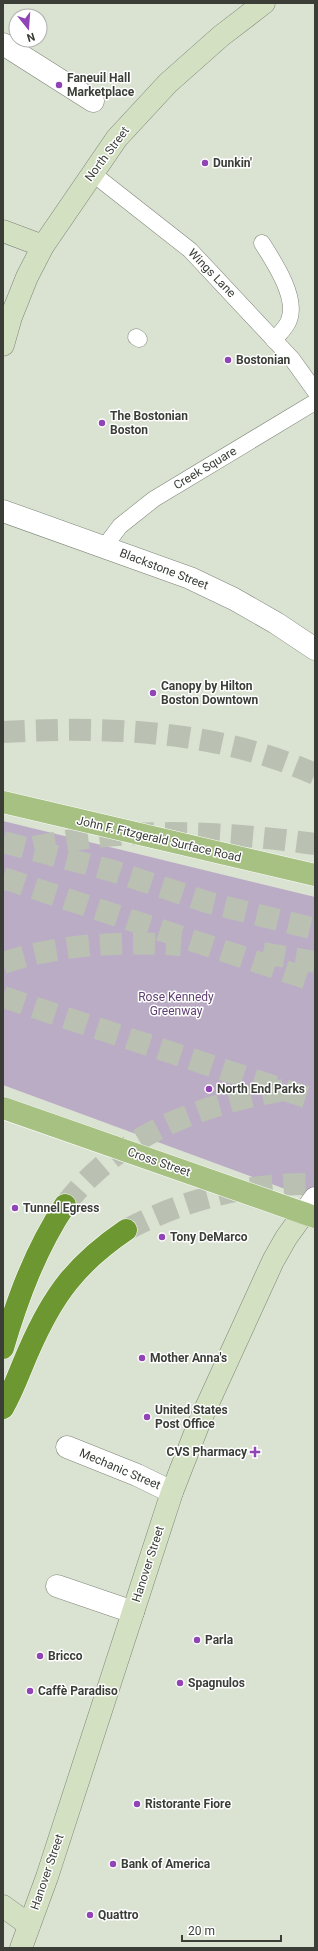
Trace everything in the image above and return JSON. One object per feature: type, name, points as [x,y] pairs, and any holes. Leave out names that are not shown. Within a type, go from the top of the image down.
[{"type":"highway","points":[[3,1348],[24,1284],[44,1241],[66,1205]]},
{"type":"highway","points":[[3,1408],[15,1387],[37,1332],[62,1289],[90,1257],[126,1230]]},
{"type":"main road","name":"North Street","points":[[3,345],[11,317],[27,277],[43,246],[117,138],[168,84],[221,36],[264,3]]},
{"type":"main road","points":[[3,231],[43,246]]},
{"type":"main road","name":"John F. Fitzgerald Surface Road","points":[[3,802],[315,875]]},
{"type":"main road","name":"Cross Street","points":[[3,1108],[311,1209]]},
{"type":"main road","name":"Hanover Street","points":[[27,1941],[172,1492],[199,1423],[273,1261],[286,1238],[311,1209]]},
{"type":"main road","points":[[3,1906],[27,1941]]},
{"type":"street","points":[[3,44],[93,101]]},
{"type":"street","name":"Blackstone Street","points":[[3,511],[105,546],[190,578],[228,596],[276,623],[315,649]]},
{"type":"street","name":"Mechanic Street","points":[[67,1447],[137,1475],[172,1492]]},
{"type":"street","points":[[57,1586],[133,1612]]},
{"type":"lane","name":"Wings Lane","points":[[92,173],[190,250],[292,359],[315,391]]},
{"type":"lane","points":[[262,243],[274,262],[292,304],[289,321],[274,340]]},
{"type":"lane","name":"Creek Square","points":[[105,546],[120,526],[154,499],[315,402]]},
{"type":"green space","name":"Rose Kennedy Greenway","points":[[3,821],[315,897],[315,1200],[3,1085]]},
{"type":"tunnel","points":[[3,732],[83,730],[162,734],[240,748],[278,759],[315,774]]},
{"type":"tunnel","points":[[34,847],[104,836],[174,833],[245,836],[315,844]]},
{"type":"tunnel","points":[[3,842],[113,871],[210,903],[315,929]]},
{"type":"tunnel","points":[[3,878],[315,981]]},
{"type":"tunnel","points":[[3,963],[46,952],[91,945],[137,943],[181,945]]},
{"type":"tunnel","points":[[263,953],[315,962]]},
{"type":"tunnel","points":[[3,997],[315,1100]]},
{"type":"tunnel","points":[[65,1205],[87,1180],[110,1159],[136,1141],[163,1126],[222,1104],[284,1090]]},
{"type":"tunnel","points":[[126,1230],[171,1210],[218,1195],[266,1186],[315,1184]]},
{"type":"place","name":"Faneuil Hall Marketplace","points":[[59,85]]},
{"type":"place","name":"Dunkin'","points":[[205,163]]},
{"type":"place","name":"Bostonian","points":[[228,360]]},
{"type":"place","name":"The Bostonian Boston","points":[[102,423]]},
{"type":"place","name":"Canopy by Hilton Boston Downtown","points":[[153,693]]},
{"type":"place","name":"North End Parks","points":[[209,1089]]},
{"type":"place","name":"Tunnel Egress","points":[[15,1208]]},
{"type":"place","name":"Tony DeMarco","points":[[162,1237]]},
{"type":"place","name":"Mother Anna's","points":[[142,1358]]},
{"type":"place","name":"United States Post Office","points":[[147,1417]]},
{"type":"place","name":"CVS Pharmacy","points":[[255,1452]]},
{"type":"place","name":"Parla","points":[[197,1640]]},
{"type":"place","name":"Bricco","points":[[40,1656]]},
{"type":"place","name":"Spagnulos","points":[[180,1683]]},
{"type":"place","name":"Caffè Paradiso","points":[[30,1691]]},
{"type":"place","name":"Ristorante Fiore","points":[[137,1804]]},
{"type":"place","name":"Bank of America","points":[[113,1864]]},
{"type":"place","name":"Quattro","points":[[90,1915]]}]
